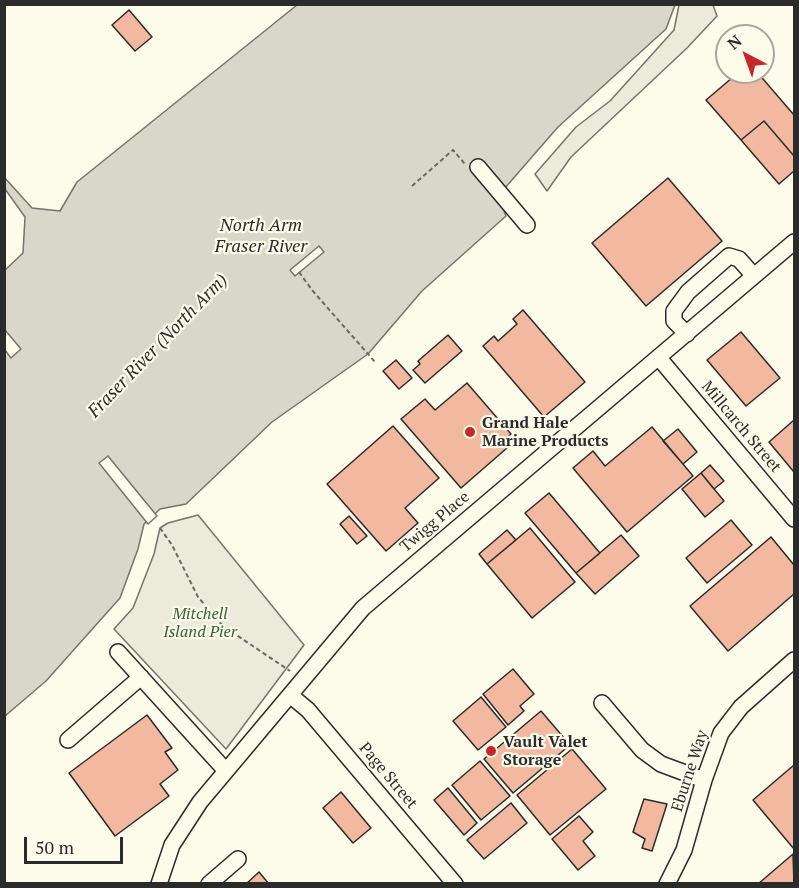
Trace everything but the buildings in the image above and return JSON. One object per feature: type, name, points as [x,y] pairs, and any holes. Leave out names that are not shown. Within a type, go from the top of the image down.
[{"type":"street","points":[[472,166],[528,225]]},
{"type":"street","name":"Twigg Place","points":[[159,884],[168,854],[181,828],[349,623],[375,597],[795,242]]},
{"type":"street","points":[[687,334],[673,317],[674,311],[688,291],[729,256],[740,259],[754,276]]},
{"type":"street","name":"Millcarch Street","points":[[659,358],[795,519]]},
{"type":"street","points":[[118,652],[226,771]]},
{"type":"street","name":"Eburne Way","points":[[667,884],[684,849],[704,780],[721,733],[730,719],[753,695],[795,660]]},
{"type":"street","points":[[68,740],[141,677]]},
{"type":"street","name":"Page Street","points":[[290,695],[308,710],[455,884]]},
{"type":"street","points":[[602,703],[642,750],[661,764],[704,780]]},
{"type":"street","points":[[209,884],[238,859]]},
{"type":"path","points":[[412,186],[453,150],[472,166]]},
{"type":"path","points":[[299,272],[375,362]]},
{"type":"path","points":[[160,528],[172,545],[198,597],[223,626],[292,673]]},
{"type":"green space","points":[[679,5],[713,5],[717,16],[687,48],[571,157],[547,191],[535,174],[576,127],[610,101],[674,30]]},
{"type":"green space","name":"Mitchell Island Pier","points":[[198,515],[304,645],[226,749],[114,629],[133,608],[154,554],[160,528],[168,523]]},
{"type":"water","name":"North Arm Fraser River","points":[[297,5],[675,5],[666,29],[558,127],[498,196],[506,216],[422,291],[368,354],[272,422],[186,504],[160,509],[144,524],[138,549],[120,598],[46,681],[5,716],[4,271],[23,253],[25,217],[5,189],[4,177],[32,208],[60,211],[77,182]]},
{"type":"pier","points":[[319,246],[324,252],[295,276],[290,270]]},
{"type":"pier","points":[[5,330],[21,349],[11,358],[5,350]]},
{"type":"pier","points":[[108,456],[157,516],[148,524],[99,463]]},
{"type":"place","name":"Grand Hale Marine Products","points":[[470,432]]},
{"type":"place","name":"Vault Valet Storage","points":[[491,751]]},
{"type":"water label","name":"Fraser River (North Arm)","points":[[158,346]]}]
